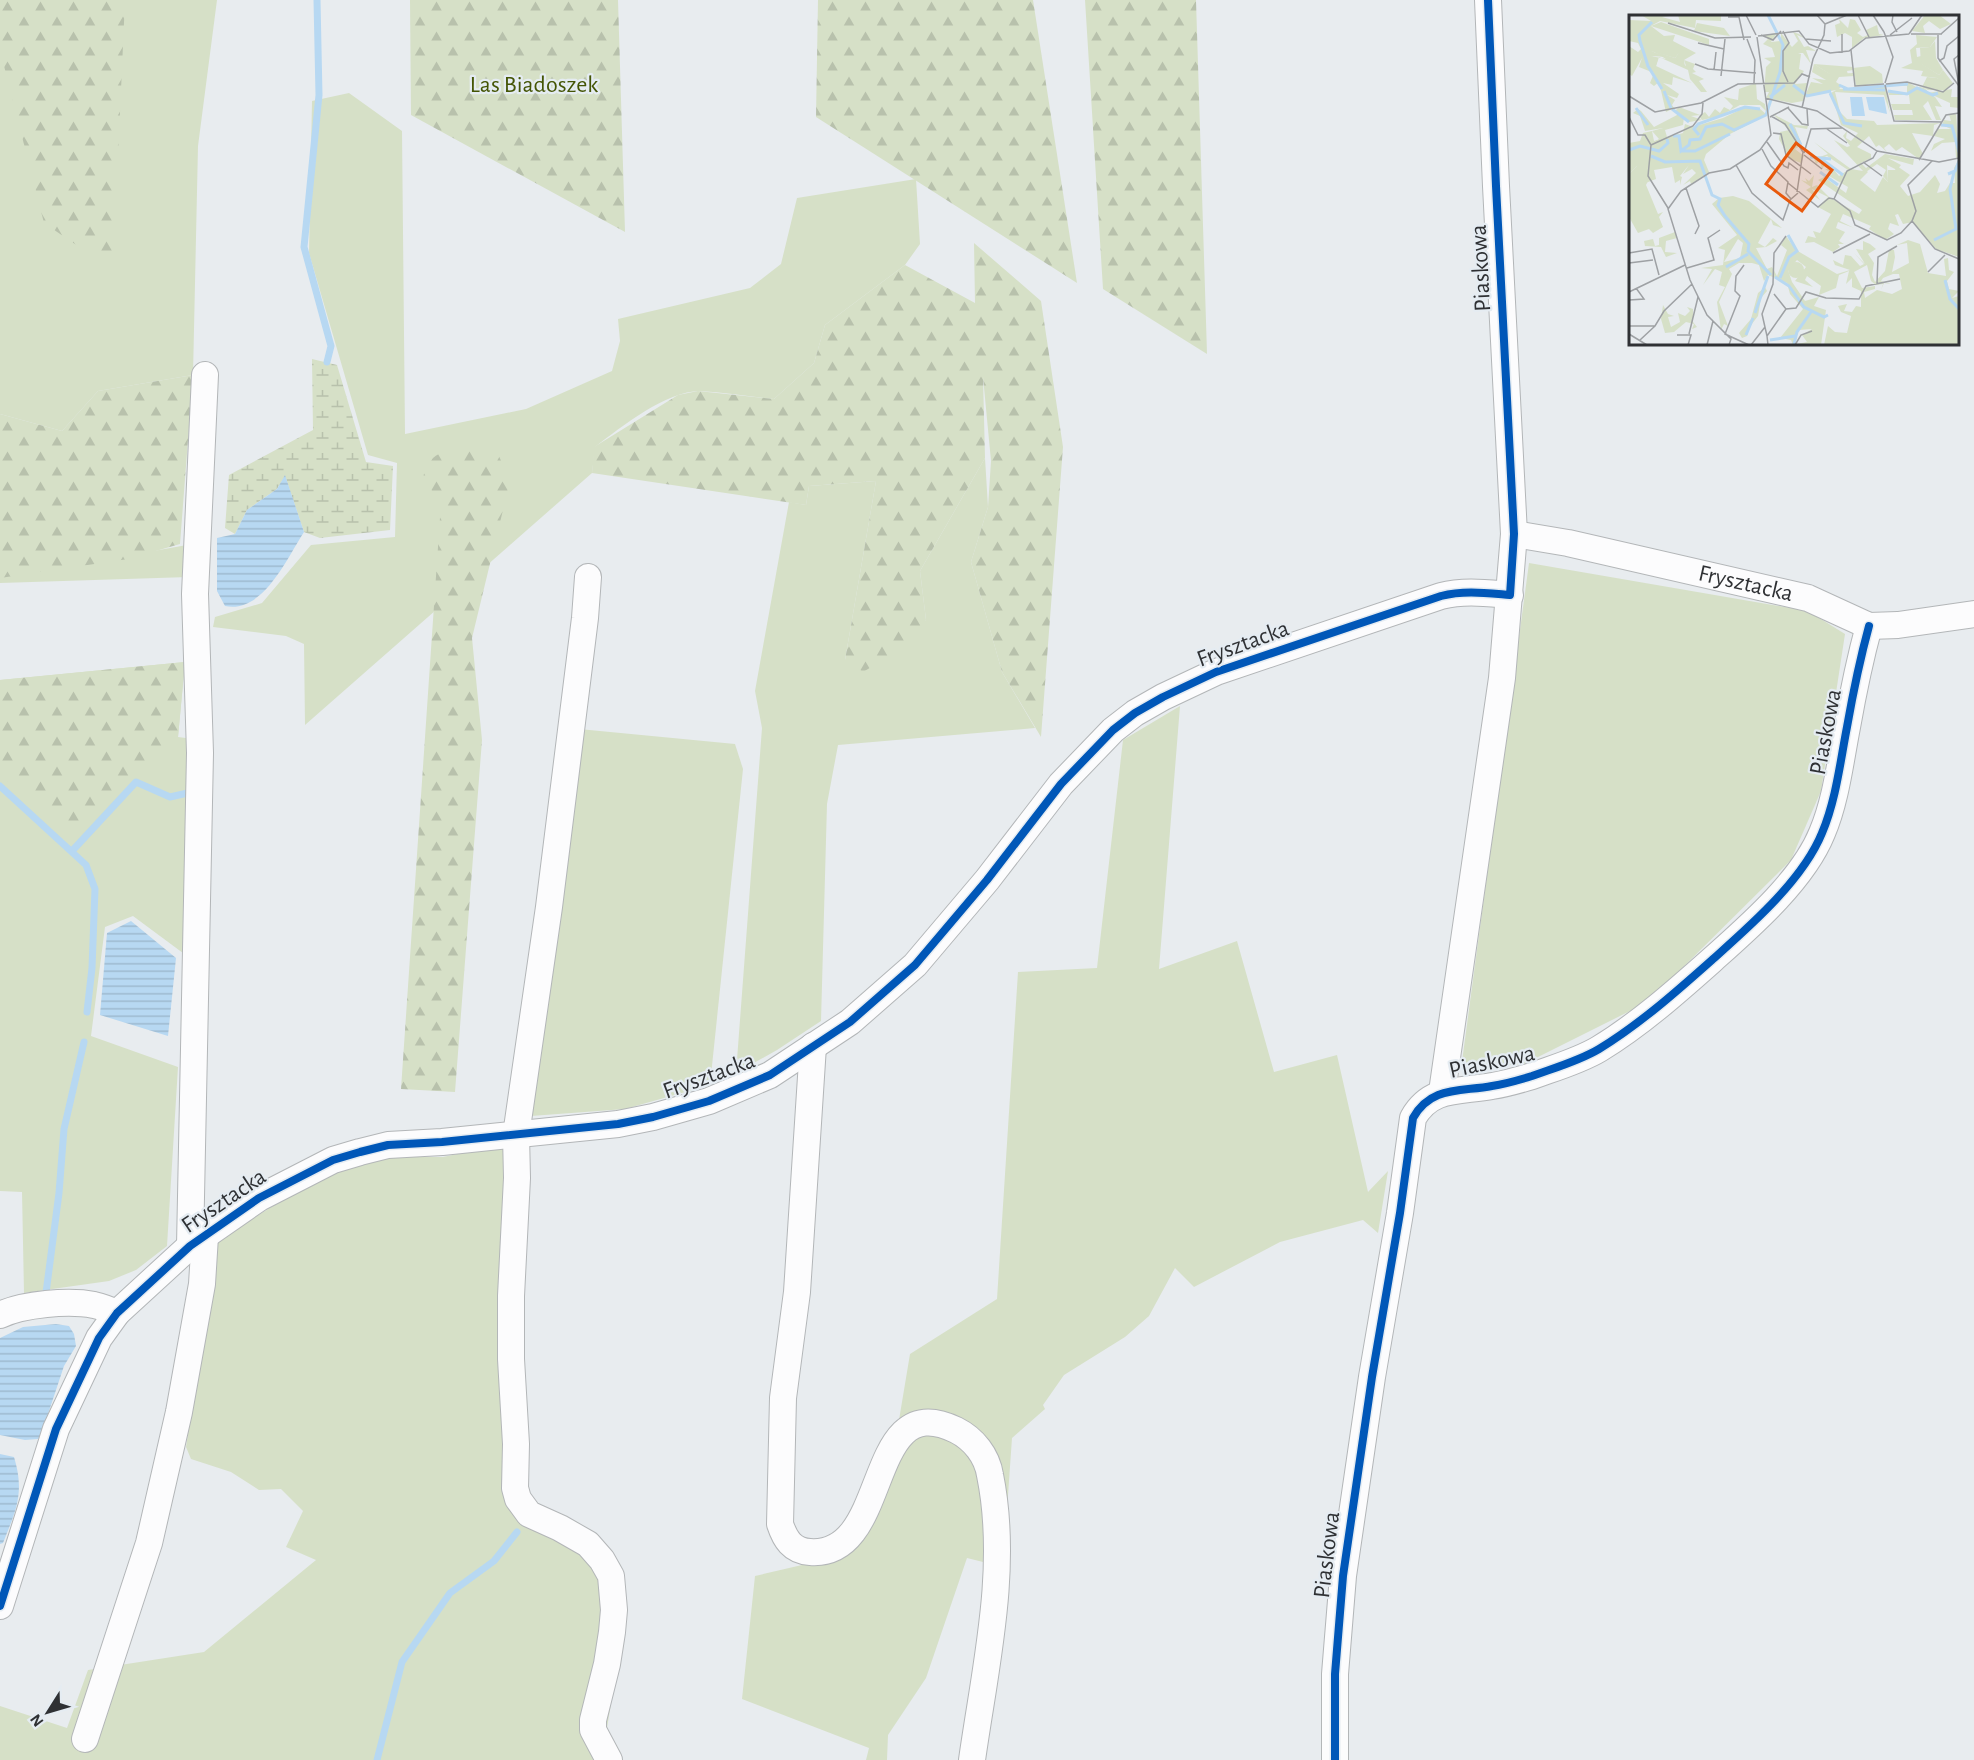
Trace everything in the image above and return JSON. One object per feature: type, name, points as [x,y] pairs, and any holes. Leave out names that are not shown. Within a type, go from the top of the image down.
[{"type":"street","name":"Piaskowa","points":[[1442,1092],[1502,678],[1514,534],[1488,0]]},
{"type":"street","points":[[85,1740],[149,1543],[181,1401],[202,1284],[198,1241],[200,753],[195,594],[205,375]]},
{"type":"street","name":"Frysztacka","points":[[1514,534],[1568,543],[1808,598],[1869,626],[1908,624],[1974,614]]},
{"type":"street","points":[[588,577],[550,895],[516,1135],[517,1175],[511,1296],[511,1349],[516,1444],[515,1488],[518,1499],[529,1514],[588,1544],[602,1560],[611,1576],[614,1610],[612,1632],[607,1664],[593,1720],[593,1730],[609,1760]]},
{"type":"street","name":"Frysztacka","points":[[0,1606],[56,1429],[99,1338],[117,1313],[198,1241],[267,1193],[333,1161],[388,1145],[618,1124],[709,1101],[770,1075],[850,1022],[915,965],[987,880],[1068,776],[1113,730],[1135,713],[1216,672],[1441,596],[1474,592],[1510,595]]},
{"type":"street","name":"Piaskowa","points":[[1335,1760],[1335,1674],[1343,1576],[1413,1118],[1426,1101],[1442,1092],[1494,1086],[1528,1077],[1598,1050],[1625,1032],[1680,988],[1765,910],[1800,870],[1822,834],[1832,803],[1854,686],[1869,626]]},
{"type":"street","points":[[813,1046],[797,1292],[783,1398],[780,1524],[788,1543],[795,1548],[814,1553],[832,1549],[845,1541],[859,1524],[891,1448],[909,1429],[919,1425],[930,1423],[950,1427],[966,1435],[980,1449],[989,1466],[997,1514],[998,1536],[994,1598],[972,1760]]},
{"type":"street","points":[[0,1315],[15,1308],[69,1304],[93,1305],[117,1313]]},
{"type":"green space","points":[[0,0],[217,0],[198,146],[193,375],[98,391],[62,431],[0,414]]},
{"type":"green space","points":[[0,0],[125,0],[113,270],[44,223],[0,50]]},
{"type":"green space","name":"Las Biadoszek","points":[[410,0],[618,0],[625,232],[411,115]]},
{"type":"green space","points":[[818,0],[1033,0],[1077,283],[816,117]]},
{"type":"green space","points":[[1085,0],[1196,0],[1207,354],[1103,289]]},
{"type":"green space","points":[[349,93],[402,131],[405,434],[526,409],[612,371],[620,341],[618,319],[750,288],[781,264],[797,198],[916,179],[920,244],[905,265],[825,325],[814,363],[774,399],[700,391],[687,393],[659,403],[595,447],[592,473],[305,725],[304,644],[286,636],[213,627],[215,617],[262,603],[311,545],[395,537],[397,463],[368,455],[309,253],[312,101]]},
{"type":"green space","points":[[974,243],[1041,301],[1063,447],[1041,737],[1002,672],[971,562],[988,507],[991,461],[983,377],[985,458],[920,571],[926,620],[893,654],[863,672],[845,660],[876,481],[809,486],[806,505],[592,473],[594,447],[678,395],[698,391],[774,399],[814,363],[825,325],[905,265],[975,303]]},
{"type":"green space","points":[[312,359],[337,365],[366,462],[393,466],[390,530],[320,538],[304,532],[285,476],[277,489],[247,510],[235,534],[225,528],[229,475],[313,430]]},
{"type":"green space","points":[[193,375],[180,544],[128,559],[0,578],[0,414],[62,431],[98,391]]},
{"type":"green space","points":[[491,448],[498,454],[510,481],[472,638],[482,740],[455,1092],[401,1089],[441,503],[423,479],[426,467],[439,454],[448,450]]},
{"type":"green space","points":[[985,458],[988,507],[971,562],[1002,672],[1035,728],[838,745],[827,804],[821,1021],[736,1073],[762,728],[755,691],[789,502],[806,505],[809,486],[876,481],[845,660],[926,620],[920,571]]},
{"type":"green space","points":[[187,545],[189,577],[0,583],[0,568],[114,558]]},
{"type":"green space","points":[[1529,563],[1808,611],[1845,634],[1821,791],[1791,860],[1648,1002],[1524,1064],[1461,1069]]},
{"type":"green space","points":[[185,662],[178,737],[194,739],[187,956],[133,916],[105,927],[91,1036],[178,1067],[167,1246],[136,1270],[109,1281],[24,1293],[22,1192],[0,1191],[0,680]]},
{"type":"green space","points":[[185,662],[178,737],[73,836],[0,775],[0,680]]},
{"type":"green space","points":[[1180,706],[1159,969],[1237,941],[1274,1072],[1337,1055],[1368,1192],[1388,1171],[1378,1233],[1363,1220],[1280,1242],[1194,1287],[1175,1268],[1149,1316],[1125,1337],[1064,1375],[1043,1405],[1045,1409],[1012,1438],[1003,1567],[967,1558],[926,1678],[888,1735],[887,1760],[866,1760],[869,1748],[742,1699],[755,1576],[841,1556],[890,1474],[910,1354],[997,1299],[1018,972],[1097,968],[1123,740]]},
{"type":"green space","points":[[579,729],[735,744],[743,769],[710,1085],[625,1109],[531,1116]]},
{"type":"green space","points":[[509,1143],[526,1500],[559,1519],[597,1535],[623,1578],[623,1631],[607,1728],[618,1760],[0,1760],[0,1706],[67,1728],[88,1670],[204,1652],[316,1560],[286,1547],[303,1511],[281,1489],[259,1490],[231,1472],[191,1459],[186,1447],[218,1240],[315,1180],[383,1157],[443,1157]]},
{"type":"water","points":[[285,475],[304,532],[282,569],[262,593],[239,606],[225,606],[217,591],[217,538],[235,534],[247,510],[277,489]]},
{"type":"water","points":[[131,921],[176,958],[168,1036],[100,1015],[107,933]]},
{"type":"water","points":[[56,1324],[69,1326],[74,1334],[76,1346],[64,1366],[41,1435],[38,1439],[25,1440],[0,1435],[0,1338],[23,1327]]},
{"type":"water","points":[[0,1454],[14,1457],[19,1491],[12,1521],[3,1543],[0,1544]]},
{"type":"waterway","points":[[317,0],[319,95],[304,247],[331,346],[327,362]]},
{"type":"waterway","points":[[72,851],[136,782],[170,797],[192,792]]},
{"type":"waterway","points":[[0,786],[86,865],[95,889],[92,968],[87,1012]]},
{"type":"waterway","points":[[46,1293],[59,1193],[64,1129],[84,1042]]},
{"type":"waterway","points":[[377,1760],[402,1662],[450,1593],[494,1561],[517,1532]]},
{"type":"cycle path","points":[[0,1606],[56,1429],[99,1338],[117,1313],[190,1246],[259,1198],[333,1160],[388,1145],[442,1142],[618,1124],[709,1101],[770,1075],[850,1022],[915,965],[987,880],[1061,784],[1113,730],[1135,713],[1216,672],[1441,596],[1467,593],[1510,595],[1514,534],[1488,0]]},
{"type":"cycle path","points":[[1335,1760],[1335,1674],[1343,1576],[1413,1118],[1428,1100],[1437,1095],[1522,1079],[1575,1061],[1599,1049],[1644,1018],[1672,995],[1743,932],[1789,885],[1813,851],[1831,808],[1854,689],[1869,626]]}]
